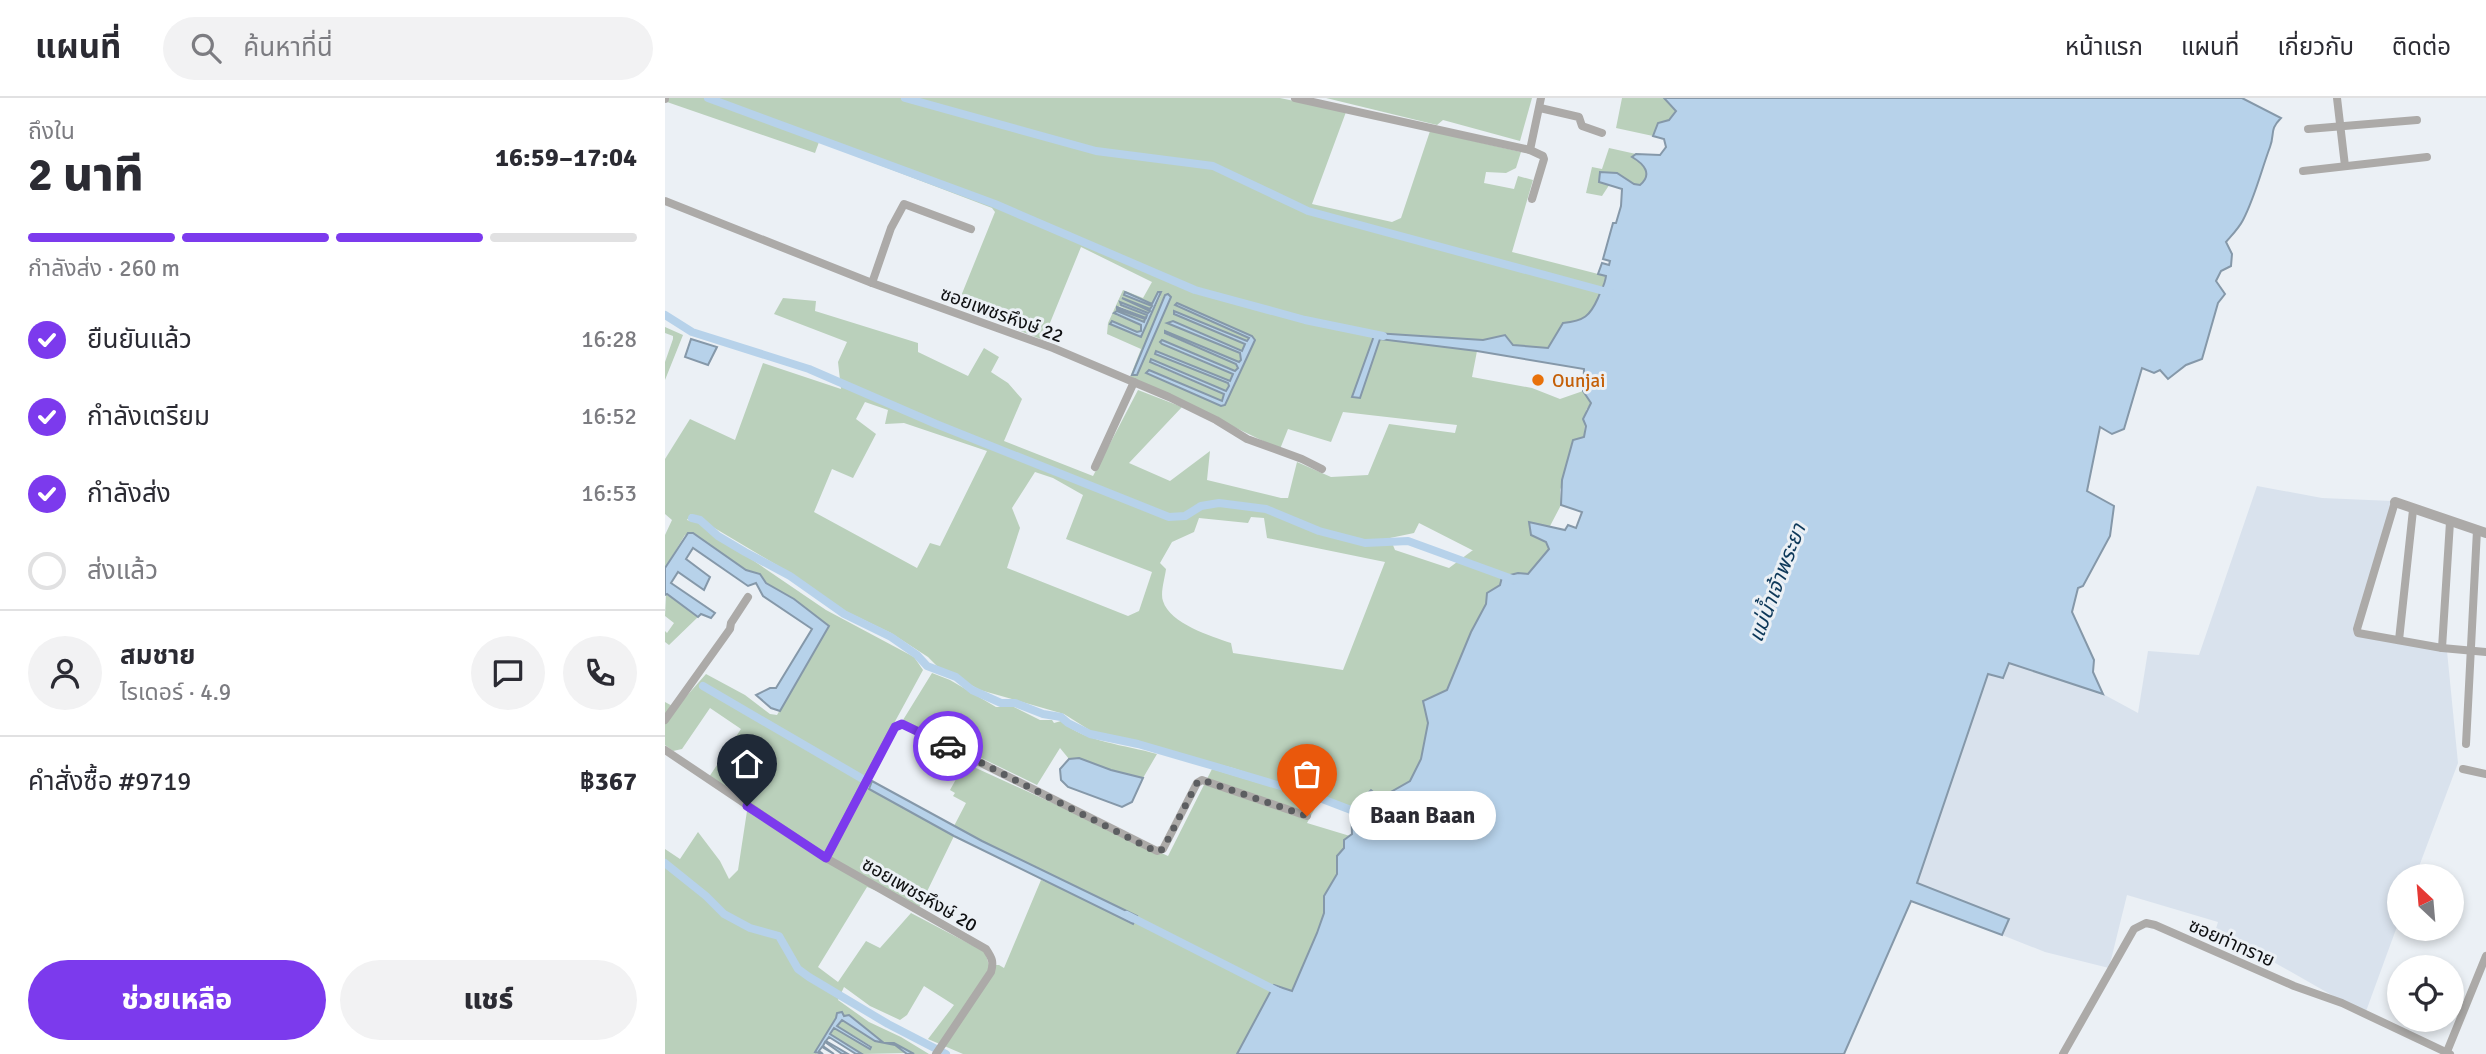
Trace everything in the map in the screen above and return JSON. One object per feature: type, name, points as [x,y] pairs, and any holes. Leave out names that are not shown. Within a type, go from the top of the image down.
[{"type":"street","points":[[1295,98],[1529,150],[1544,159],[1532,199]]},
{"type":"street","points":[[2337,98],[2345,166]]},
{"type":"street","points":[[1529,150],[1540,103],[1579,117],[1582,126],[1602,133]]},
{"type":"street","points":[[2308,129],[2417,120]]},
{"type":"street","points":[[2303,172],[2427,157]]},
{"type":"street","name":"ซอยเพชรหึงษ์ 22","points":[[665,201],[871,283],[1053,348],[1216,420],[1247,439],[1322,469]]},
{"type":"street","points":[[871,283],[891,228],[904,204],[971,229]]},
{"type":"street","points":[[1094,467],[1134,382]]},
{"type":"street","points":[[2466,744],[2472,650],[2481,531],[2395,502],[2357,629],[2360,635],[2442,648],[2472,650],[2486,652]]},
{"type":"street","points":[[2399,640],[2413,510]]},
{"type":"street","points":[[2442,648],[2451,522]]},
{"type":"street","points":[[665,720],[730,629],[748,597]]},
{"type":"street","points":[[826,858],[892,732],[902,724],[1157,852],[1163,849],[1197,783],[1202,780],[1307,816]]},
{"type":"street","name":"ซอยเพชรหึงษ์ 20","points":[[665,750],[826,858],[986,949],[992,958],[991,972],[936,1054]]},
{"type":"street","points":[[2463,769],[2486,774]]},
{"type":"street","name":"ซอยท่าทราย","points":[[2063,1054],[2133,929],[2146,923],[2294,986],[2342,1003],[2448,1054]]},
{"type":"street","points":[[2448,1054],[2486,957]]},
{"type":"shaded area","points":[[2257,486],[2322,498],[2392,501],[2354,634],[2447,651],[2458,763],[2420,864],[2387,864],[2387,942],[2391,942],[2365,1014],[2270,960],[2214,935],[2218,922],[2127,895],[2109,968],[2045,952],[2002,935],[2009,919],[1917,883],[1988,673],[2009,663],[2103,694],[2138,713],[2148,651],[2199,655]]},
{"type":"green space","points":[[669,98],[1280,98],[1346,112],[1312,204],[1392,222],[1401,218],[1430,131],[1521,152],[1516,168],[1506,173],[1486,172],[1484,183],[1514,189],[1518,176],[1533,180],[1512,252],[1606,276],[1589,313],[1576,321],[1563,323],[1548,348],[1513,345],[1505,335],[1483,340],[1375,333],[1353,397],[1360,398],[1379,339],[1477,351],[1472,377],[1532,388],[1560,399],[1583,391],[1591,403],[1586,410],[1584,437],[1579,440],[1560,490],[1561,505],[1549,528],[1529,523],[1550,548],[1528,574],[1518,573],[1487,593],[1486,604],[1471,632],[1447,691],[1428,723],[1421,759],[1410,781],[1380,798],[1371,790],[1353,807],[1233,768],[1091,731],[1064,714],[980,690],[937,666],[891,633],[839,608],[795,576],[691,514],[687,520],[698,523],[826,610],[914,657],[923,670],[861,784],[954,836],[919,908],[867,887],[818,967],[838,982],[866,941],[880,948],[911,913],[985,952],[989,965],[1004,968],[1041,880],[1137,916],[1020,861],[954,826],[966,803],[953,796],[955,793],[950,790],[965,763],[1168,856],[1212,769],[1319,801],[1307,823],[1350,836],[1344,840],[1343,850],[1337,856],[1337,874],[1324,896],[1324,913],[1292,991],[1237,1054],[963,1054],[928,1039],[954,1005],[924,986],[907,1015],[900,1020],[870,1006],[844,987],[838,1000],[869,1022],[929,1054],[914,1054],[894,1043],[884,1043],[849,1016],[836,1018],[815,1052],[817,1054],[665,1054],[665,849],[680,859],[698,832],[720,861],[729,879],[738,870],[747,811],[709,777],[741,729],[710,708],[682,749],[673,751],[665,745],[665,702],[676,708],[706,674],[745,695],[770,714],[777,715],[829,626],[794,599],[766,583],[760,574],[746,570],[693,533],[685,535],[665,568],[665,535],[672,520],[665,514],[665,459],[690,419],[735,440],[763,363],[841,389],[838,362],[847,342],[774,314],[783,298],[816,301],[815,311],[918,343],[918,352],[968,376],[984,348],[999,357],[991,372],[1008,383],[1022,399],[1004,441],[1093,476],[1138,390],[1182,407],[1129,463],[1170,481],[1210,451],[1207,480],[1281,498],[1288,498],[1297,462],[1331,477],[1368,475],[1389,424],[1455,433],[1457,425],[1343,412],[1331,442],[1288,429],[1280,449],[1130,377],[1141,349],[1107,334],[1108,323],[1123,290],[1143,298],[1152,282],[1081,247],[1043,340],[957,306],[995,212],[992,208],[819,142],[815,153],[667,102]],"holes":[[[1124,295],[1153,305],[1161,295],[1141,337],[1110,324],[1112,321],[1137,332],[1141,331],[1141,325],[1116,315],[1117,311],[1144,322],[1145,320],[1118,309],[1119,306],[1146,318],[1147,315],[1120,303],[1148,313],[1150,311],[1138,305],[1150,309],[1152,306]],[[1164,296],[1171,298],[1137,374],[1133,375]],[[1177,303],[1251,336],[1255,341],[1224,405],[1221,406],[1146,373],[1149,370],[1222,401],[1224,394],[1157,366],[1151,360],[1226,391],[1228,383],[1156,352],[1230,381],[1233,374],[1160,342],[1235,371],[1238,368],[1236,364],[1165,334],[1165,331],[1240,362],[1240,353],[1168,323],[1173,321],[1243,351],[1246,344],[1174,312],[1247,342],[1249,338]],[[865,402],[888,410],[885,424],[904,423],[987,451],[940,546],[930,543],[917,568],[814,512],[832,469],[853,478],[876,434],[856,419]],[[1035,472],[1053,478],[1083,495],[1066,539],[1152,572],[1139,611],[1128,616],[1007,568],[1020,528],[1012,508]],[[1251,517],[1264,518],[1267,538],[1385,562],[1343,670],[1233,653],[1231,643],[1182,623],[1167,609],[1162,598],[1166,569],[1160,563],[1172,542],[1194,532],[1199,518],[1248,523]],[[1419,523],[1473,550],[1449,568],[1395,550],[1390,538],[1414,533]]]},
{"type":"green space","points":[[1326,98],[1532,98],[1520,141],[1443,120],[1437,125]]},
{"type":"green space","points":[[1622,98],[1664,98],[1676,111],[1669,120],[1658,123],[1653,136],[1616,128]]},
{"type":"green space","points":[[1609,148],[1636,154],[1633,157],[1644,166],[1647,173],[1644,181],[1640,185],[1634,184],[1617,173],[1602,196],[1586,193],[1592,167],[1602,169]]},
{"type":"green space","points":[[665,327],[683,335],[665,380],[665,362],[673,336],[665,333]]},
{"type":"green space","points":[[666,594],[698,617],[669,645],[665,642],[665,631],[667,633],[674,623],[665,616]]},
{"type":"green space","points":[[932,673],[950,680],[996,707],[1014,707],[1040,720],[1052,720],[1054,723],[1061,721],[1093,738],[1157,754],[1143,778],[1079,758],[1069,759],[1060,748],[1037,785],[903,720]]},
{"type":"green space","points":[[841,1019],[875,1041],[895,1045],[908,1053],[862,1054],[830,1034],[834,1027],[870,1049],[871,1046],[837,1026]]},
{"type":"water","name":"แม่น้ำเจ้าพระยา","points":[[1664,98],[2242,98],[2281,118],[2274,129],[2247,211],[2226,242],[2232,254],[2231,266],[2221,271],[2216,281],[2225,294],[2218,303],[2202,359],[2186,365],[2168,379],[2160,370],[2154,373],[2142,368],[2124,429],[2112,434],[2100,427],[2087,491],[2114,506],[2110,536],[2083,586],[2078,588],[2072,612],[2094,660],[2093,672],[2103,694],[2009,663],[2003,678],[1988,674],[1917,883],[2009,919],[2002,935],[1911,901],[1844,1054],[1237,1054],[1274,985],[1292,991],[1324,913],[1324,896],[1337,874],[1337,856],[1344,848],[1344,840],[1352,834],[1351,810],[1371,790],[1380,798],[1410,781],[1421,759],[1428,723],[1423,701],[1447,690],[1486,604],[1487,593],[1500,585],[1502,577],[1518,573],[1528,574],[1549,549],[1546,542],[1531,535],[1529,522],[1565,530],[1568,525],[1576,528],[1582,512],[1561,505],[1562,480],[1573,440],[1584,437],[1586,426],[1583,419],[1591,403],[1583,391],[1584,369],[1477,351],[1380,339],[1360,398],[1352,397],[1375,333],[1483,340],[1505,335],[1513,345],[1548,348],[1563,323],[1576,321],[1589,313],[1605,282],[1606,276],[1598,274],[1602,263],[1609,265],[1610,261],[1603,259],[1613,223],[1616,223],[1621,206],[1622,189],[1599,182],[1600,172],[1617,173],[1634,184],[1640,185],[1644,181],[1645,170],[1632,157],[1636,154],[1660,155],[1666,147],[1664,139],[1653,136],[1658,123],[1669,120],[1676,111]]},
{"type":"water","points":[[1125,292],[1152,304],[1158,292],[1161,292],[1141,337],[1110,324],[1112,321],[1137,332],[1141,331],[1141,325],[1114,313],[1117,311],[1144,322],[1145,319],[1117,307],[1146,318],[1147,315],[1121,305],[1120,302],[1148,313],[1150,311],[1122,298],[1150,309],[1152,306],[1124,295]]},
{"type":"water","points":[[1165,295],[1171,297],[1137,375],[1132,375]]},
{"type":"water","points":[[1177,303],[1252,336],[1255,340],[1225,405],[1221,406],[1146,373],[1149,370],[1222,401],[1224,394],[1150,362],[1151,359],[1226,391],[1228,383],[1155,354],[1156,351],[1230,381],[1233,374],[1162,344],[1162,340],[1235,371],[1238,368],[1236,364],[1165,333],[1239,362],[1241,360],[1240,353],[1167,323],[1173,321],[1242,351],[1245,344],[1174,314],[1174,311],[1247,341],[1249,338],[1175,305]]},
{"type":"water","points":[[691,339],[717,347],[708,365],[685,357]]},
{"type":"water","points":[[688,533],[693,533],[746,570],[760,574],[766,583],[794,599],[829,626],[780,711],[771,708],[756,695],[776,688],[812,629],[763,596],[756,583],[748,586],[693,548],[686,559],[710,577],[704,590],[678,572],[671,583],[715,613],[711,618],[701,614],[698,617],[665,595],[665,568]]},
{"type":"water","points":[[1079,758],[1143,778],[1132,802],[1122,807],[1068,787],[1061,780],[1060,769],[1069,759]]},
{"type":"water","points":[[872,781],[982,841],[1137,916],[1133,924],[954,836],[869,789]]},
{"type":"water","points":[[842,1012],[884,1043],[875,1041],[842,1020],[837,1026],[871,1047],[870,1049],[834,1028],[830,1034],[862,1054],[856,1054],[829,1037],[826,1041],[848,1054],[842,1054],[825,1042],[823,1046],[834,1054],[822,1047],[819,1051],[823,1054],[815,1052],[837,1013]]},
{"type":"water","points":[[885,1043],[894,1043],[914,1054],[907,1054],[895,1045]]},
{"type":"waterway","points":[[708,98],[995,204],[1195,290],[1305,320],[1383,336]]},
{"type":"waterway","points":[[905,98],[1096,151],[1213,166],[1308,211],[1611,293]]},
{"type":"waterway","points":[[665,315],[692,332],[809,369],[936,424],[1169,517],[1185,516],[1201,506],[1219,503],[1266,509],[1319,531],[1365,543],[1408,541],[1515,580]]},
{"type":"waterway","points":[[692,518],[700,520],[718,536],[790,576],[844,614],[891,637],[917,655],[927,666],[956,677],[972,690],[1001,703],[1015,703],[1043,714],[1061,717],[1090,734],[1138,744],[1217,767],[1351,810]]},
{"type":"waterway","points":[[703,686],[861,778]]},
{"type":"waterway","points":[[665,863],[724,914],[750,928],[779,936],[798,969],[809,977],[888,1024],[946,1054]]},
{"type":"waterway","points":[[1127,915],[1281,993]]},
{"type":"way so far","points":[[948,746],[1157,852],[1163,849],[1198,781],[1202,780],[1307,816]]},
{"type":"place","name":"Ounjai","points":[[1538,380]]},
{"type":"place","name":"Baan Baan","points":[[1307,816]]},
{"type":"route","points":[[747,806],[826,858],[895,727],[902,724],[948,746]]}]
